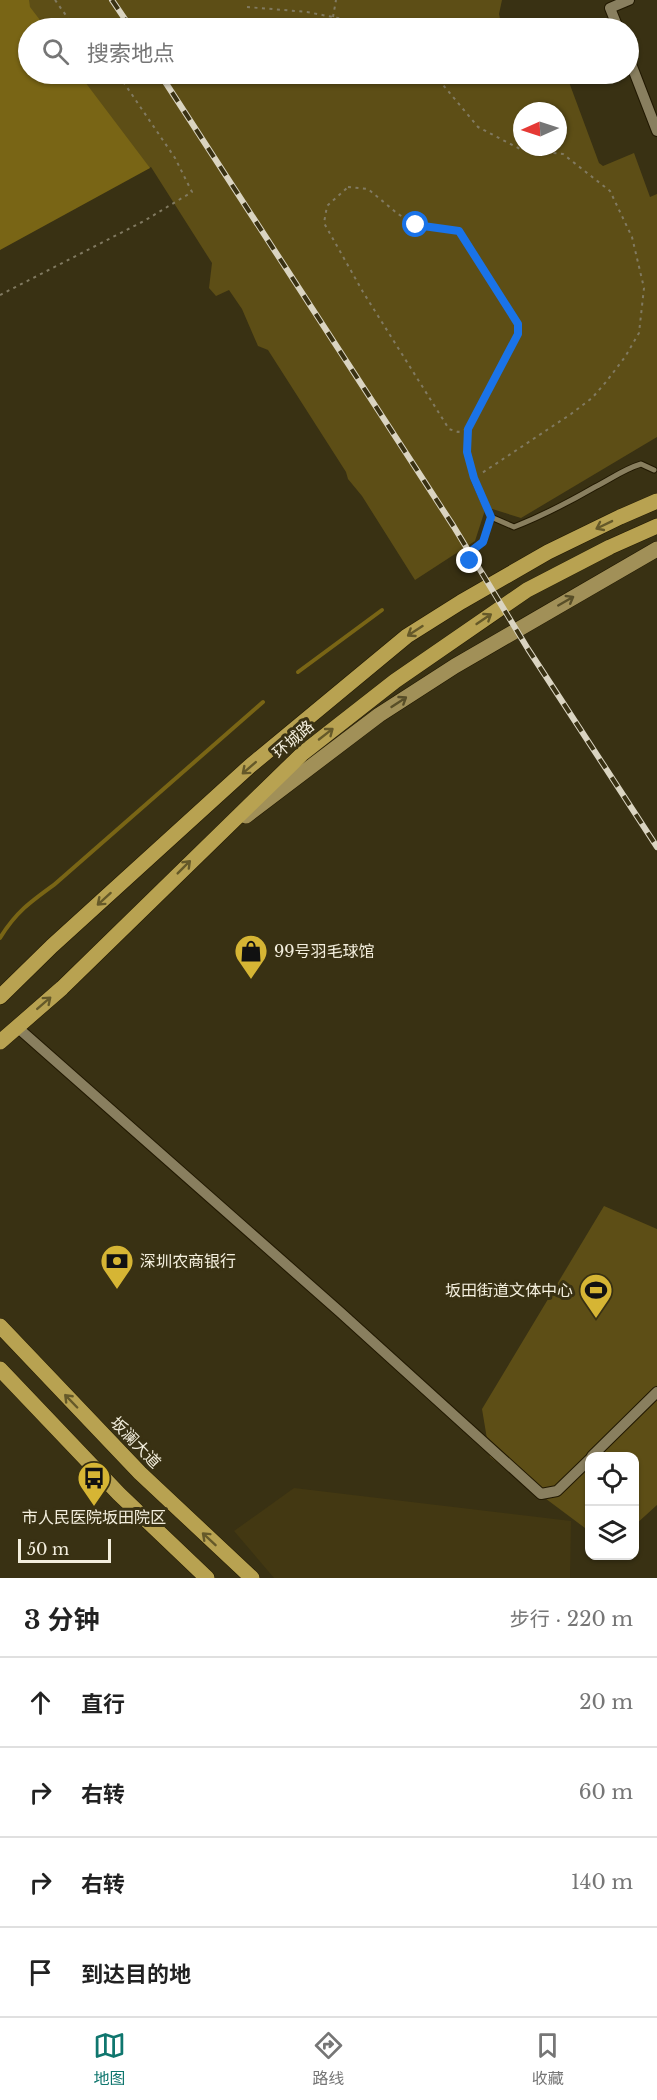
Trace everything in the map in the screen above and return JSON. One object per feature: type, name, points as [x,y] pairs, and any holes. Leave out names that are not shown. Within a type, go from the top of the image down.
[{"type":"main road","name":"环城路","points":[[0,997],[52,945],[250,766],[407,636],[548,552],[657,501]]},
{"type":"main road","name":"环城路","points":[[0,1041],[62,988],[303,753],[395,681],[527,590],[657,526]]},
{"type":"main road","points":[[201,850],[379,715],[455,666],[657,549]]},
{"type":"main road","name":"坂澜大道","points":[[0,1326],[148,1480],[252,1578]]},
{"type":"main road","points":[[0,1369],[119,1494],[207,1578]]},
{"type":"street","points":[[614,18],[610,8],[629,0]]},
{"type":"street","points":[[639,84],[657,131]]},
{"type":"street","points":[[17,1027],[340,1312],[541,1494],[557,1491],[585,1464]]},
{"type":"street","points":[[597,1452],[657,1392]]},
{"type":"lane","points":[[474,478],[491,517],[514,527],[545,514],[628,467],[641,464],[654,470]]},
{"type":"path","points":[[55,0],[68,18]]},
{"type":"path","points":[[333,17],[336,0]]},
{"type":"path","points":[[247,7],[307,12],[338,18]]},
{"type":"path","points":[[0,295],[144,221],[192,192],[175,158],[126,84]]},
{"type":"path","points":[[442,84],[478,127],[520,149],[563,154],[609,191],[632,237],[644,288],[639,333],[625,357],[592,398],[474,478],[467,452],[468,429],[518,334],[518,324],[459,231],[416,225],[398,214],[368,189],[348,187],[327,206],[324,223],[363,292],[449,429],[458,432],[468,429]]},
{"type":"path","points":[[470,561],[466,555],[483,542],[491,517]]},
{"type":"shaded area","points":[[0,0],[502,0],[500,18],[18,18],[18,84],[570,84],[599,163],[603,166],[634,153],[650,197],[657,194],[657,437],[521,518],[486,507],[475,541],[415,580],[362,496],[348,479],[346,472],[268,350],[258,346],[242,309],[229,290],[216,296],[209,288],[212,263],[151,167],[0,246]]},
{"type":"shaded area","points":[[0,0],[29,0],[30,7],[38,18],[18,18],[18,84],[87,84],[150,168],[0,250]]},
{"type":"shaded area","name":"坂田街道文体中心","points":[[604,1206],[657,1229],[657,1505],[639,1521],[639,1452],[585,1452],[585,1528],[490,1457],[482,1409]]},
{"type":"shaded area","points":[[294,1488],[571,1521],[570,1578],[274,1578],[234,1531]]},
{"type":"waterway","points":[[298,672],[382,610]]},
{"type":"waterway","points":[[0,938],[24,908],[55,884],[263,702]]},
{"type":"railway","points":[[112,0],[124,18]]},
{"type":"railway","points":[[166,84],[454,527],[528,649],[657,847]]},
{"type":"place","name":"99号羽毛球馆","points":[[251,980]]},
{"type":"place","name":"深圳农商银行","points":[[117,1290]]},
{"type":"place","name":"坂田街道文体中心","points":[[596,1319]]},
{"type":"place","name":"市人民医院坂田院区","points":[[94,1507]]},
{"type":"route","points":[[416,225],[459,231],[518,324],[518,334],[468,429],[467,452],[474,478],[491,517],[483,542],[466,555],[470,561]]}]
